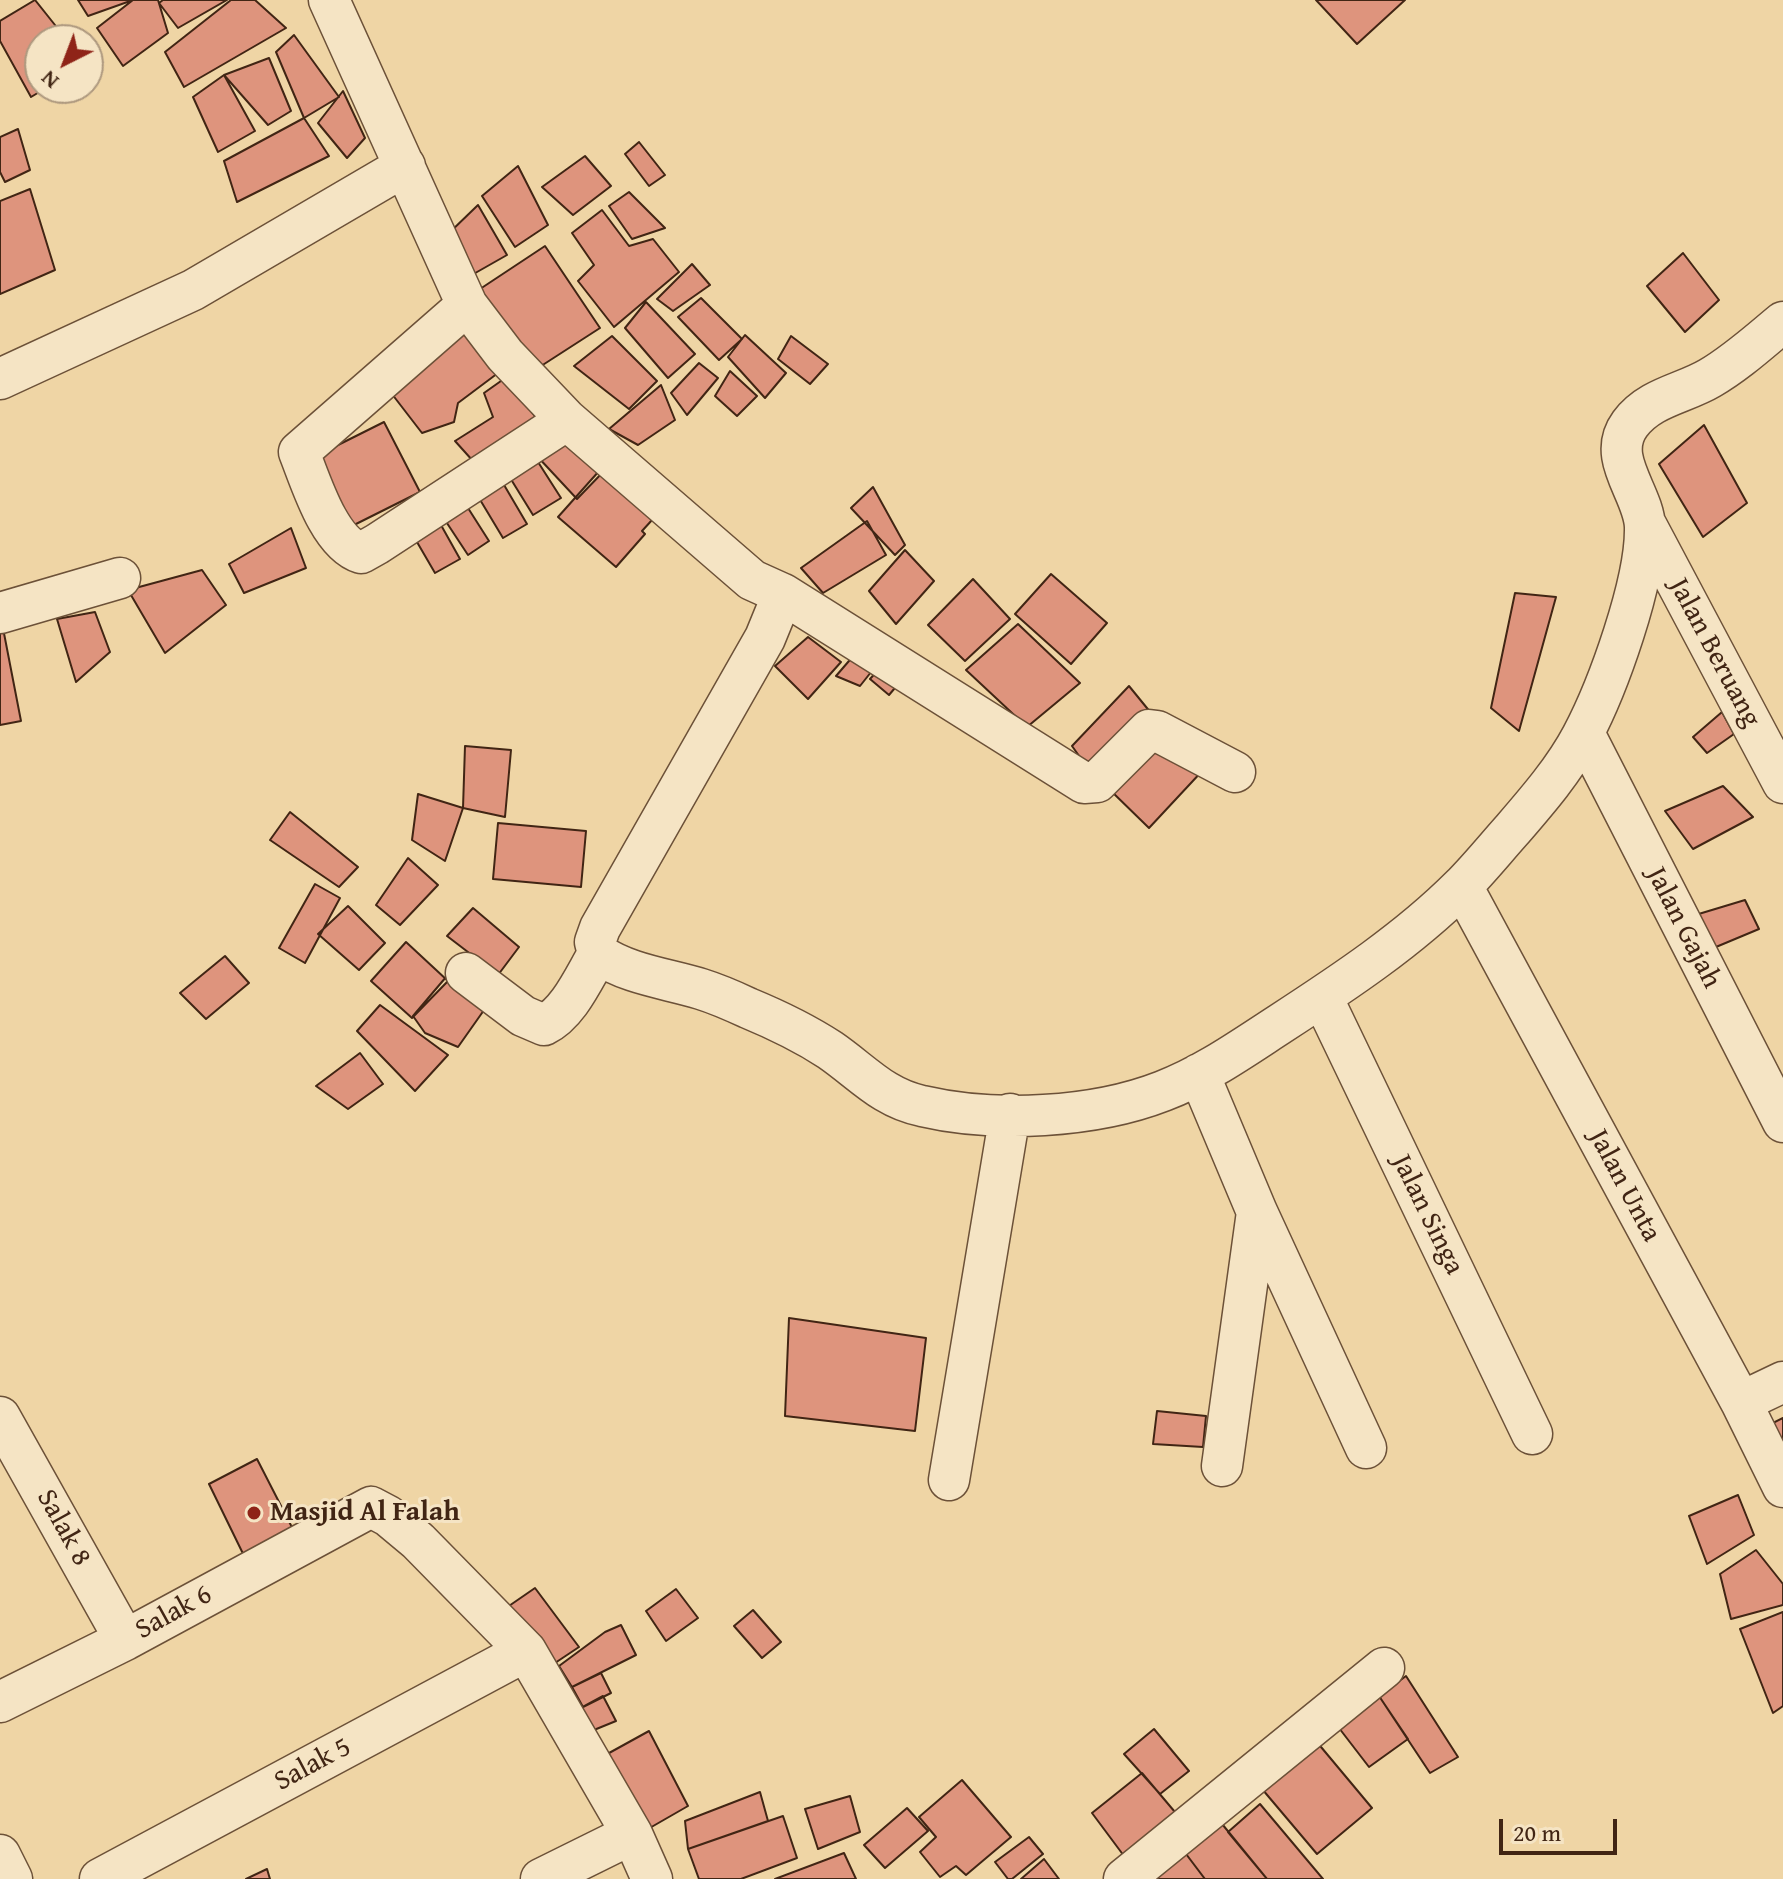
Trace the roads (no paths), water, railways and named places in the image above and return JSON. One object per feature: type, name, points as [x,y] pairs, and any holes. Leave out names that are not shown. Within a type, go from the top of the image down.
[{"type":"street","points":[[329,0],[467,305],[505,355],[567,420],[752,580],[783,594],[1084,783],[1097,782],[1149,730],[1157,731],[1235,772]]},
{"type":"street","points":[[0,379],[193,290],[405,166]]},
{"type":"street","points":[[467,305],[299,452],[320,503],[344,544],[361,553],[369,549],[567,420]]},
{"type":"street","name":"Jalan Beruang","points":[[1783,322],[1708,380],[1652,403],[1628,427],[1622,455],[1645,523],[1783,783]]},
{"type":"street","points":[[598,954],[628,970],[701,989],[792,1027],[826,1047],[898,1100],[955,1112],[1058,1113],[1104,1108],[1166,1090],[1199,1074],[1322,997],[1383,953],[1462,886],[1538,800],[1584,733],[1605,685],[1638,580],[1645,523]]},
{"type":"street","points":[[0,613],[120,578]]},
{"type":"street","points":[[466,973],[523,1016],[544,1025],[567,1005],[598,954],[595,942],[600,928],[765,638],[783,594]]},
{"type":"street","name":"Jalan Gajah","points":[[1584,733],[1783,1122]]},
{"type":"street","name":"Jalan Unta","points":[[1462,886],[1741,1402],[1783,1487]]},
{"type":"street","name":"Jalan Singa","points":[[1322,997],[1532,1434]]},
{"type":"street","points":[[1199,1074],[1257,1212],[1366,1448]]},
{"type":"street","points":[[949,1480],[1010,1114]]},
{"type":"street","points":[[1222,1466],[1257,1212]]},
{"type":"street","points":[[1741,1402],[1783,1382]]},
{"type":"street","name":"Salak 8","points":[[0,1417],[125,1640]]},
{"type":"street","name":"Salak 6","points":[[0,1702],[125,1640],[371,1507],[388,1516],[418,1541],[526,1651]]},
{"type":"street","points":[[526,1651],[632,1834],[652,1879]]},
{"type":"street","name":"Salak 5","points":[[100,1879],[526,1651]]},
{"type":"street","points":[[1124,1879],[1384,1668]]},
{"type":"street","points":[[541,1879],[632,1834]]},
{"type":"street","points":[[0,1855],[12,1879]]},
{"type":"place","name":"Masjid Al Falah","points":[[254,1513]]}]
